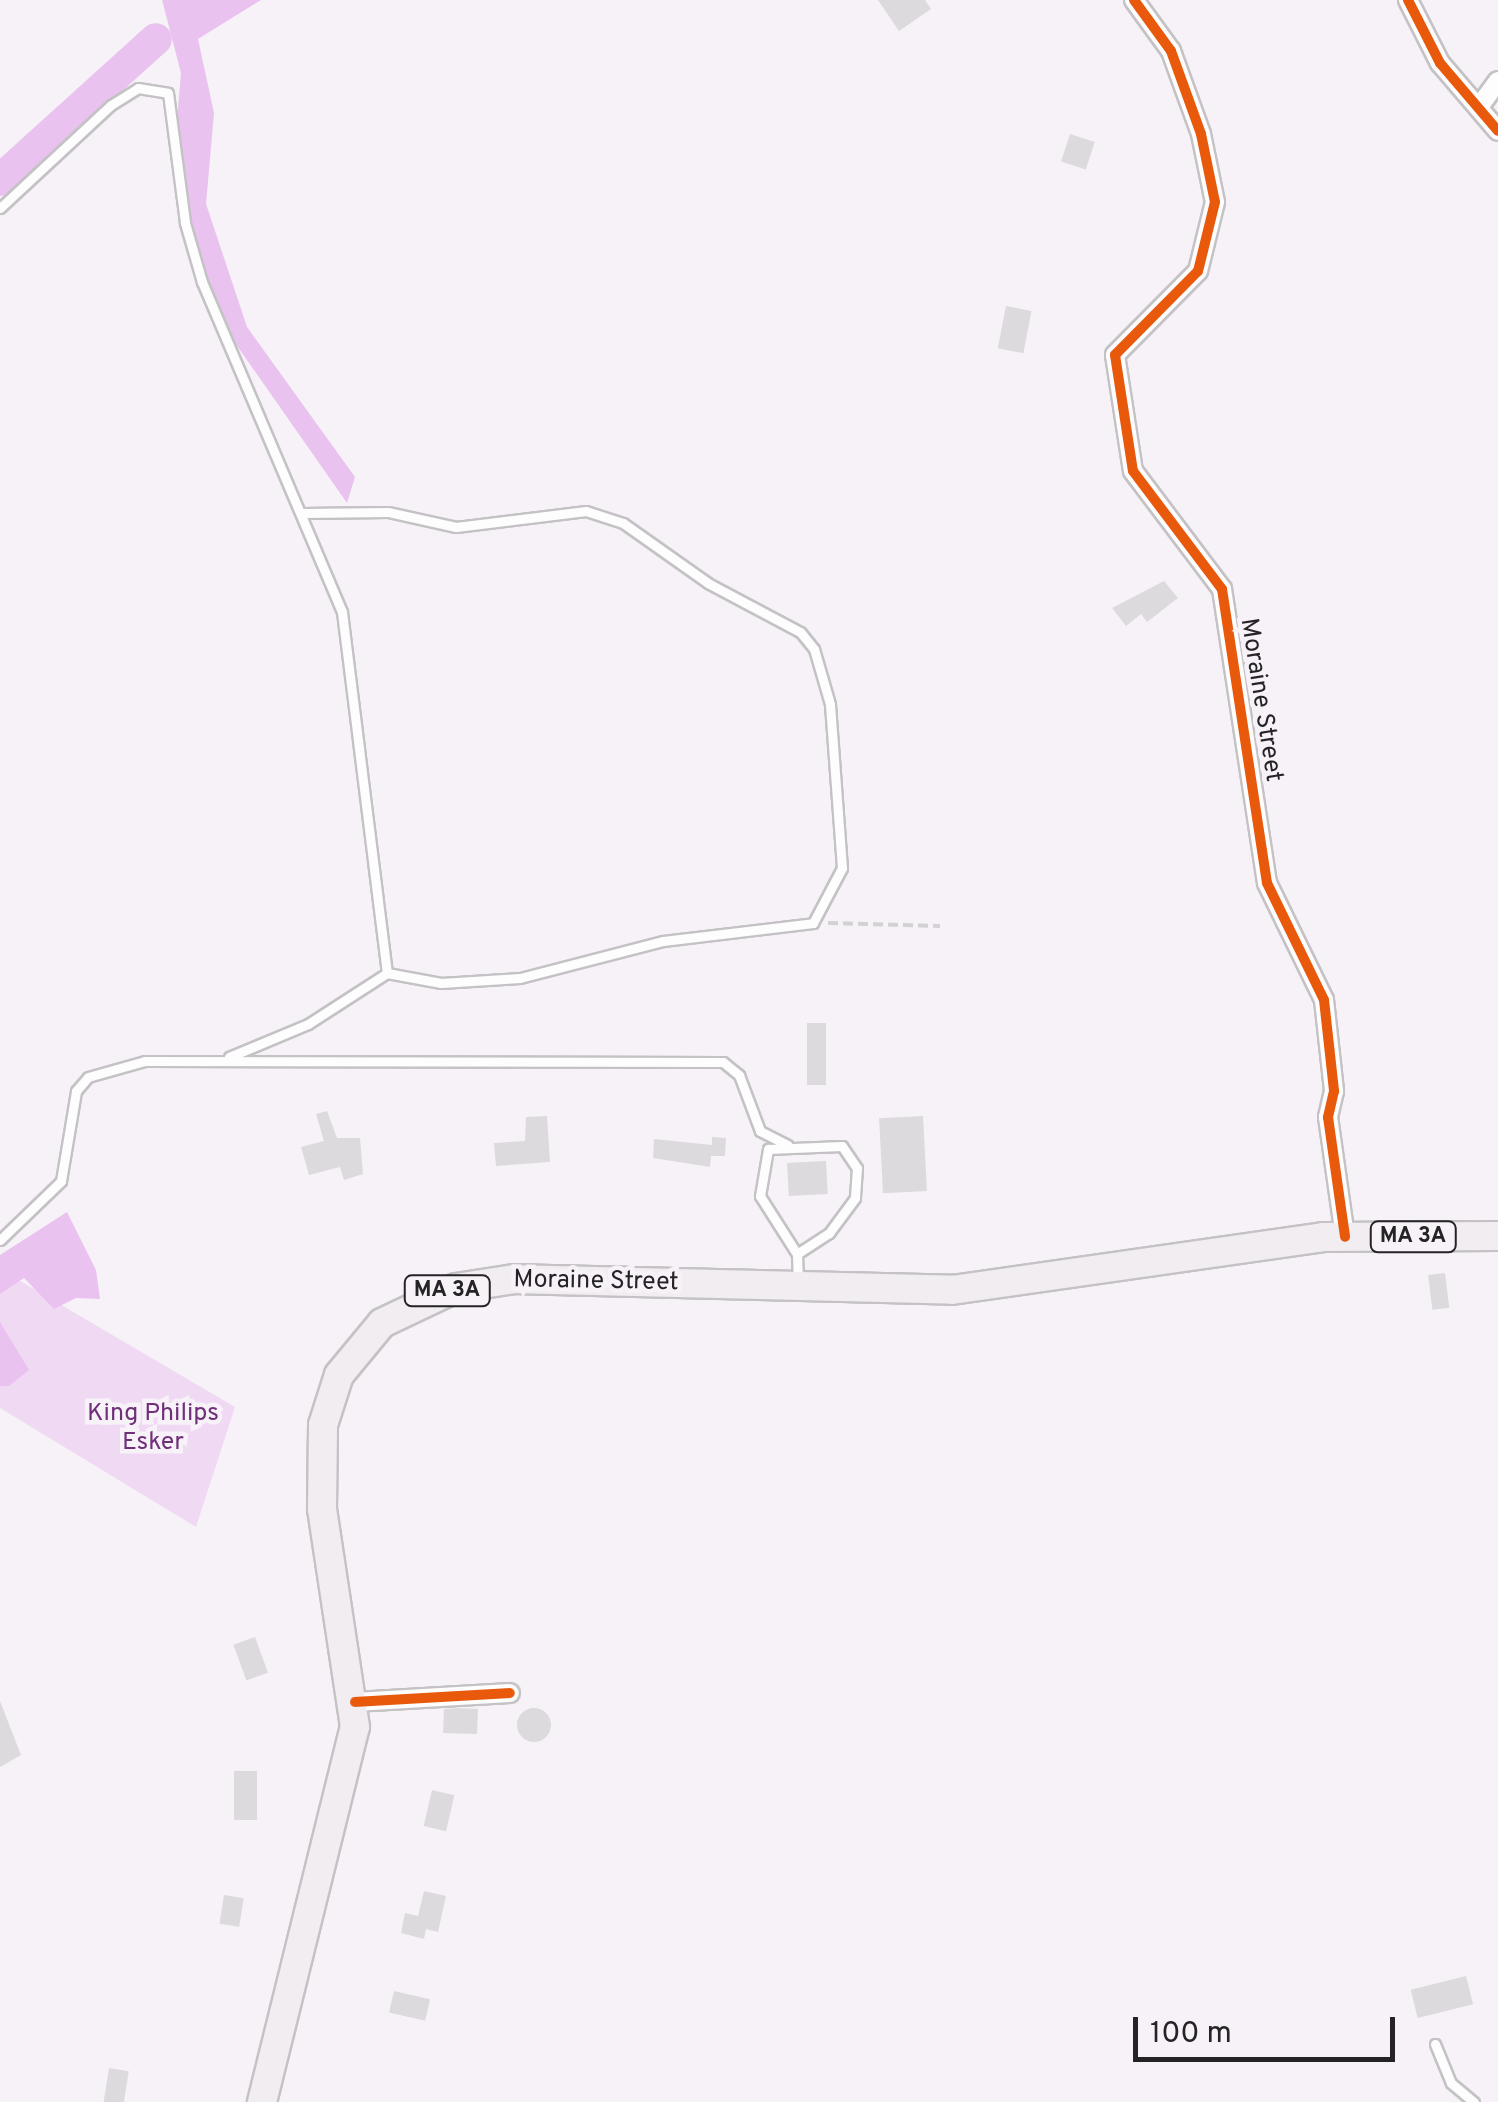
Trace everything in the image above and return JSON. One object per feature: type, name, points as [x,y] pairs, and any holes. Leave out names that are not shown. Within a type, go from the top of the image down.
[{"type":"main road","name":"MA 3A","points":[[1336,1237],[1498,1236]]},
{"type":"main road","name":"Moraine Street","points":[[264,2102],[344,1790],[355,1702],[322,1508],[320,1450],[338,1375],[364,1338],[420,1301],[484,1282],[798,1288],[995,1286],[1144,1258],[1336,1237]]},
{"type":"street","name":"Moraine Street","points":[[1134,0],[1171,51],[1202,134],[1215,202],[1198,272],[1115,355],[1132,470],[1222,588],[1267,883],[1324,1000],[1334,1091],[1328,1117],[1336,1237]]},
{"type":"street","points":[[1408,0],[1440,63],[1498,131]]},
{"type":"street","points":[[1479,107],[1498,81]]},
{"type":"street","points":[[355,1702],[510,1693]]},
{"type":"lane","points":[[0,208],[112,104],[138,88],[168,93],[185,223],[202,282],[303,512],[351,651],[388,973]]},
{"type":"lane","points":[[229,1057],[308,1024],[388,973],[440,983],[520,978],[663,940],[813,923],[842,868],[830,704],[814,648],[800,632],[708,583],[622,523],[586,512],[456,526],[388,512],[303,512]]},
{"type":"lane","points":[[0,1240],[61,1182],[76,1091],[88,1077],[145,1061],[229,1057],[521,1067],[723,1062],[739,1075],[760,1131],[788,1145]]},
{"type":"lane","points":[[797,1254],[843,1216],[855,1198],[857,1168],[842,1146],[768,1148],[760,1196],[797,1254],[798,1288]]},
{"type":"lane","points":[[1434,2044],[1451,2083],[1474,2102]]},
{"type":"path","points":[[813,923],[940,926]]},
{"type":"green space","name":"King Philips Esker","points":[[0,1269],[235,1407],[196,1527],[0,1408]]},
{"type":"shaded area","points":[[162,0],[261,0],[198,39],[214,113],[206,204],[247,327],[355,477],[347,503],[219,320],[202,282],[175,144],[181,73]]},
{"type":"shaded area","points":[[67,1212],[96,1270],[100,1299],[76,1298],[54,1309],[24,1278],[0,1294],[0,1255]]},
{"type":"shaded area","points":[[0,1322],[29,1370],[9,1386],[0,1386]]},
{"type":"building","points":[[878,0],[925,0],[931,9],[899,31]]},
{"type":"building","points":[[1070,134],[1095,142],[1086,170],[1061,162]]},
{"type":"building","points":[[1006,306],[1032,311],[1023,353],[998,348]]},
{"type":"building","points":[[1164,581],[1178,598],[1147,622],[1141,614],[1126,626],[1112,608]]},
{"type":"building","points":[[807,1023],[826,1023],[826,1085],[807,1085]]},
{"type":"building","points":[[327,1111],[337,1138],[360,1138],[363,1174],[344,1180],[340,1167],[309,1175],[301,1147],[324,1141],[316,1114]]},
{"type":"building","points":[[547,1116],[550,1162],[496,1166],[494,1143],[525,1141],[526,1117]]},
{"type":"building","points":[[923,1116],[927,1191],[883,1193],[879,1118]]},
{"type":"building","points":[[712,1137],[726,1138],[725,1156],[711,1156],[710,1167],[653,1158],[654,1139],[712,1145]]},
{"type":"building","points":[[826,1161],[828,1194],[789,1196],[787,1163]]},
{"type":"building","points":[[1445,1273],[1449,1308],[1432,1310],[1428,1275]]},
{"type":"building","points":[[255,1637],[268,1673],[246,1681],[233,1645]]},
{"type":"building","points":[[0,1701],[21,1755],[0,1767]]},
{"type":"building","points":[[534,1708],[546,1713],[551,1725],[546,1737],[534,1742],[522,1737],[517,1725],[522,1713]]},
{"type":"building","points":[[444,1709],[478,1709],[477,1734],[443,1733]]},
{"type":"building","points":[[234,1771],[257,1771],[257,1820],[234,1820]]},
{"type":"building","points":[[432,1790],[454,1795],[446,1831],[424,1826]]},
{"type":"building","points":[[424,1891],[446,1896],[438,1932],[426,1929],[424,1939],[401,1933],[405,1913],[418,1916]]},
{"type":"building","points":[[224,1895],[244,1898],[239,1927],[219,1924]]},
{"type":"building","points":[[1466,1976],[1473,2004],[1418,2018],[1411,1990]]},
{"type":"building","points":[[394,1991],[430,1999],[425,2021],[389,2012]]},
{"type":"building","points":[[109,2068],[129,2071],[124,2102],[104,2102]]},
{"type":"waterway","points":[[0,180],[156,39]]},
{"type":"cycle path","points":[[1134,0],[1171,51],[1201,134],[1215,202],[1198,271],[1115,355],[1133,471],[1222,589],[1267,883],[1324,1000],[1334,1091],[1328,1117],[1345,1237]]},
{"type":"cycle path","points":[[1408,0],[1440,63],[1498,131]]},
{"type":"cycle path","points":[[355,1702],[510,1693]]}]
